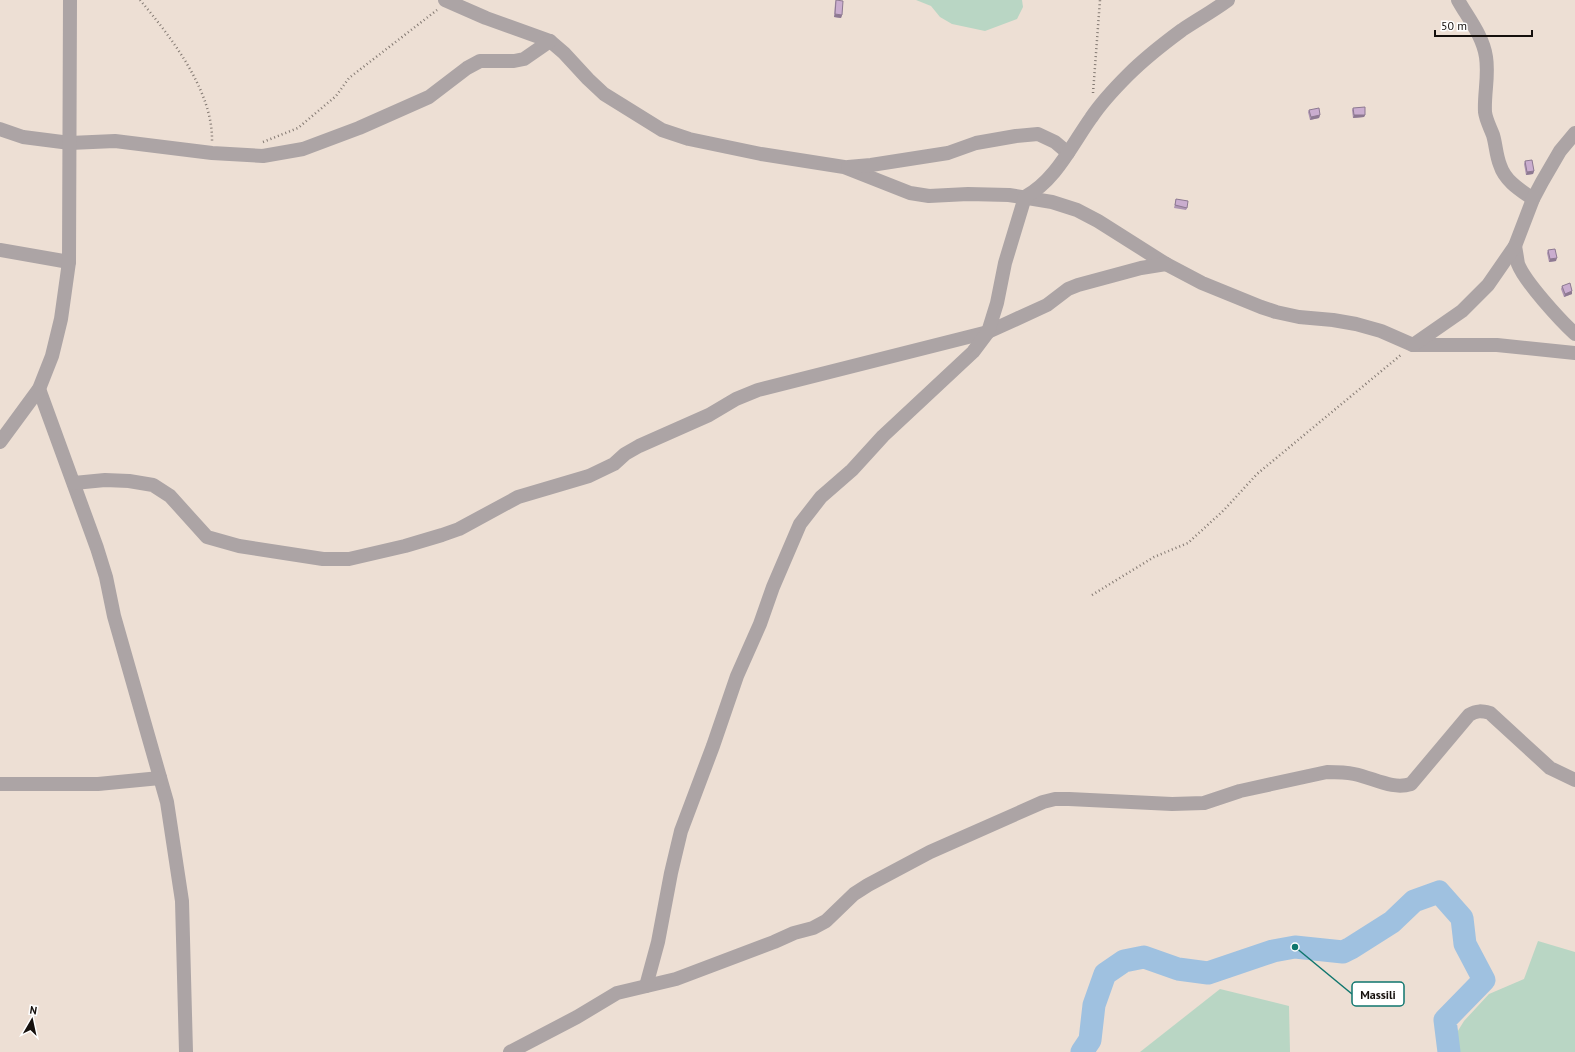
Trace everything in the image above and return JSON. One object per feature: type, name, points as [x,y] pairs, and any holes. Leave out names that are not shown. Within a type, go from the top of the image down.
[{"type":"street","points":[[0,442],[39,389],[52,356],[62,319],[69,262],[70,0]]},
{"type":"street","points":[[646,986],[658,942],[671,873],[681,831],[713,746],[737,676],[760,624],[773,586],[800,524],[821,497],[852,470],[879,440],[973,352],[988,332],[997,302],[1005,263],[1025,197],[1036,191],[1051,176],[1104,100],[1154,51],[1228,0]]},
{"type":"street","points":[[1458,0],[1474,27],[1486,56],[1488,79],[1485,113],[1500,166],[1506,178],[1514,186],[1533,199]]},
{"type":"street","points":[[447,1],[486,18],[550,41],[564,53],[604,94],[662,130],[689,139],[761,154],[844,167],[871,166],[948,154],[976,143],[1038,134],[1055,142],[1068,153]]},
{"type":"street","points":[[0,129],[23,138],[70,143],[115,141],[212,153],[264,156],[303,149],[359,128],[430,97],[467,68],[480,61],[514,61],[524,58],[550,41]]},
{"type":"street","points":[[1413,345],[1462,311],[1488,285],[1515,246],[1533,199],[1560,151],[1575,133]]},
{"type":"street","points":[[844,167],[910,193],[929,196],[968,194],[1025,197],[1052,202],[1077,210],[1119,233],[1166,264],[1202,283],[1261,308],[1299,317],[1356,324],[1381,331],[1413,345],[1497,345],[1575,353]]},
{"type":"street","points":[[1515,246],[1518,264],[1525,277],[1575,334]]},
{"type":"street","points":[[0,250],[69,262]]},
{"type":"street","points":[[74,483],[105,480],[129,481],[153,485],[170,496],[207,536],[214,539],[239,546],[323,559],[349,559],[399,548],[442,535],[459,528],[518,497],[589,476],[614,464],[625,454],[639,446],[709,415],[758,390],[988,332],[1047,305],[1068,289],[1078,285],[1141,268],[1166,264]]},
{"type":"street","points":[[39,389],[90,525],[106,578],[114,616],[167,802],[182,901],[186,1052]]},
{"type":"street","points":[[510,1052],[617,993],[676,979],[794,933],[813,928],[826,921],[854,894],[868,885],[930,852],[1042,802],[1055,799],[1089,799],[1172,804],[1204,803],[1240,791],[1327,772],[1354,774],[1395,786],[1404,786],[1411,784],[1469,715],[1474,712],[1482,711],[1490,714],[1550,768],[1575,780]]},
{"type":"street","points":[[0,784],[98,784],[160,778]]},
{"type":"path","points":[[140,0],[165,30],[182,54],[199,88],[208,112],[212,134],[212,153]]},
{"type":"path","points":[[1093,94],[1100,0]]},
{"type":"path","points":[[262,142],[298,128],[336,96],[349,78],[447,1]]},
{"type":"path","points":[[1092,595],[1154,557],[1188,543],[1224,510],[1257,474],[1413,345]]},
{"type":"green space","points":[[916,0],[1022,0],[1023,7],[1017,19],[985,31],[952,24],[940,17],[931,6]]},
{"type":"green space","points":[[1538,941],[1575,952],[1575,1052],[1460,1052],[1456,1034],[1464,1021],[1489,994],[1524,979]]},
{"type":"green space","points":[[1220,989],[1289,1006],[1290,1052],[1140,1052]]},
{"type":"building","points":[[836,0],[843,1],[842,15],[835,14]]},
{"type":"building","points":[[1365,107],[1365,115],[1354,115],[1353,108]]},
{"type":"building","points":[[1319,108],[1320,115],[1311,117],[1309,110]]},
{"type":"building","points":[[1532,160],[1534,171],[1527,172],[1525,161]]},
{"type":"building","points":[[1176,199],[1188,201],[1187,208],[1175,205]]},
{"type":"building","points":[[1555,249],[1557,258],[1550,259],[1548,250]]},
{"type":"building","points":[[1570,283],[1572,291],[1565,294],[1562,286]]},
{"type":"waterway","points":[[1082,1052],[1090,1040],[1094,1005],[1105,974],[1124,961],[1144,957],[1178,969],[1208,973],[1273,951],[1295,947],[1343,952],[1392,922],[1414,901],[1439,892],[1462,918],[1465,944],[1484,980],[1445,1020],[1449,1052]]},
{"type":"place","name":"Massili","points":[[1295,947]]}]
